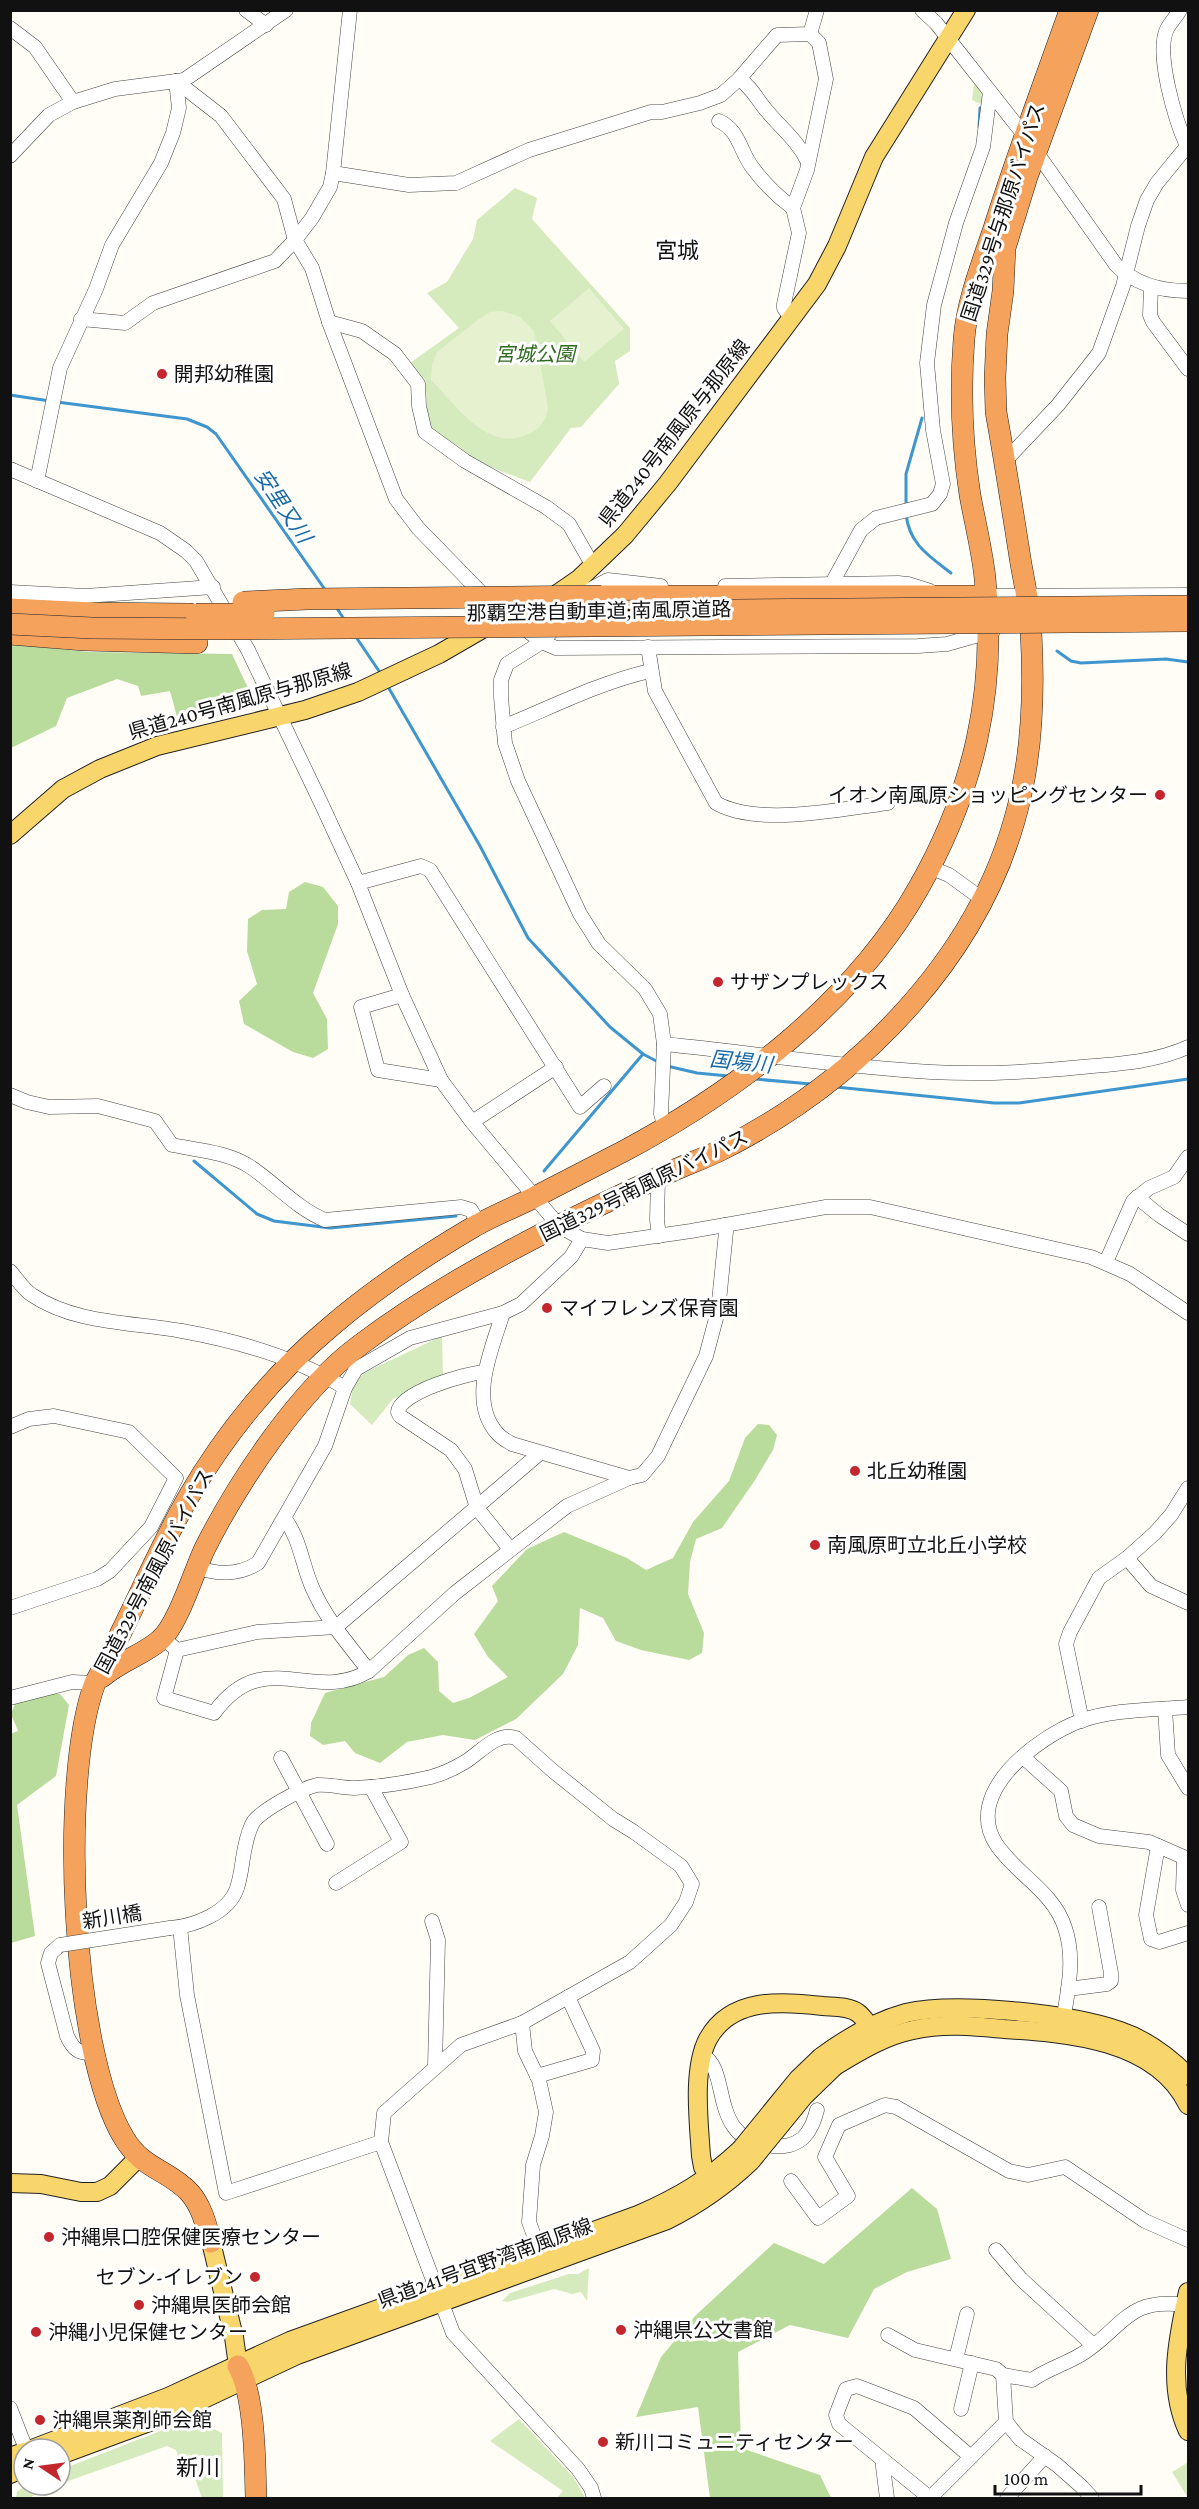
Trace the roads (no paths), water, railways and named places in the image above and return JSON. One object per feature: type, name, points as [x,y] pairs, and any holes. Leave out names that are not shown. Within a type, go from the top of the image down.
[{"type":"highway","name":"国道329号与那原バイパス","points":[[1027,596],[996,412],[995,378],[1005,248],[1030,145],[1070,10]]},
{"type":"highway","name":"国道329号与那原バイパス","points":[[979,596],[984,572],[969,490],[962,413],[964,341],[970,302],[1030,145],[1088,10]]},
{"type":"highway","points":[[190,614],[218,605],[264,601],[601,596],[979,596]]},
{"type":"highway","name":"国道329号南風原バイパス","points":[[211,2242],[203,2214],[191,2194],[174,2180],[138,2158],[117,2123],[94,2052],[86,2016],[81,1972],[75,1856],[81,1750],[95,1683],[190,1495],[230,1434],[292,1361],[377,1289],[479,1224],[665,1128],[727,1086],[761,1061],[817,1013],[864,965],[890,933],[929,867],[955,812],[971,766],[986,694],[988,631],[979,596]]},
{"type":"highway","name":"国道329号南風原バイパス","points":[[95,1683],[116,1666],[170,1644],[176,1615],[196,1567],[239,1489],[296,1410],[326,1375],[359,1345],[427,1299],[559,1226],[725,1148],[814,1092],[843,1070],[896,1021],[926,986],[962,935],[1002,857],[1022,792],[1031,723],[1031,630],[1027,596]]},
{"type":"highway","name":"那覇空港自動車道;南風原道路","points":[[10,609],[190,614],[1188,606]]},
{"type":"highway","name":"那覇空港自動車道;南風原道路","points":[[10,624],[92,628],[229,629],[1188,621]]},
{"type":"highway","points":[[10,634],[158,643],[611,634],[988,631]]},
{"type":"highway","points":[[240,2376],[243,2499]]},
{"type":"highway","points":[[240,2376],[254,2454],[256,2499]]},
{"type":"main road","name":"県道240号南風原与那原線","points":[[11,834],[63,789],[100,769],[158,746],[327,703],[401,673],[484,628],[545,604],[572,585],[625,535],[668,483],[792,319],[826,268],[878,149],[966,10]]},
{"type":"main road","points":[[709,2178],[703,2167],[699,2081],[707,2041],[720,2023],[741,2010],[764,2003],[809,2004],[848,2009],[861,2015],[873,2033]]},
{"type":"main road","name":"県道241号宜野湾南風原線","points":[[72,2451],[176,2412],[240,2376],[290,2341],[667,2220],[699,2204],[729,2182],[798,2079],[911,2012],[944,2008],[1062,2026],[1121,2031],[1149,2044],[1172,2059],[1188,2076]]},
{"type":"main road","name":"県道241号宜野湾南風原線","points":[[1062,2026],[1127,2050],[1166,2077],[1188,2105]]},
{"type":"main road","name":"県道241号宜野湾南風原線","points":[[437,2295],[539,2249],[638,2215],[673,2200],[746,2155]]},
{"type":"main road","points":[[10,2183],[41,2184],[81,2192],[97,2192],[110,2186],[138,2158]]},
{"type":"main road","points":[[211,2242],[234,2337],[240,2376]]},
{"type":"main road","points":[[1187,2298],[1177,2340],[1175,2368],[1178,2397],[1188,2431]]},
{"type":"main road","name":"県道241号宜野湾南風原線","points":[[64,2437],[135,2410],[240,2376]]},
{"type":"street","points":[[246,10],[266,25]]},
{"type":"street","points":[[10,156],[49,115],[73,102],[115,89],[184,80],[286,10]]},
{"type":"street","points":[[81,319],[125,323],[153,303],[275,261],[296,240],[330,187],[350,10]]},
{"type":"street","points":[[810,34],[817,10]]},
{"type":"street","points":[[922,10],[936,23],[990,92],[1106,252],[1126,276],[1151,287],[1169,291],[1188,291]]},
{"type":"street","points":[[1005,461],[1058,405],[1099,353],[1126,276],[1135,236],[1147,200],[1157,183],[1188,145],[1176,121],[1163,53],[1166,30],[1180,10]]},
{"type":"street","points":[[10,28],[35,47],[73,102]]},
{"type":"street","points":[[333,173],[410,185],[456,183],[529,150],[651,112],[662,112],[700,103],[721,95],[739,79],[777,35],[810,34],[819,43],[825,79],[808,162],[793,208],[798,233],[784,304],[784,308],[792,319]]},
{"type":"street","points":[[739,79],[751,88],[774,120],[798,143],[808,162]]},
{"type":"street","points":[[176,81],[221,116],[284,199],[296,240],[312,268],[396,499],[426,535],[489,600],[542,642],[556,648],[918,646],[947,644],[988,631],[1188,631]]},
{"type":"street","points":[[37,481],[60,368],[112,245],[161,163],[173,133],[179,108],[176,81]]},
{"type":"street","points":[[831,585],[861,530],[876,518],[932,504],[940,494],[943,484],[933,430],[927,363],[934,304],[956,223],[983,147],[990,92]]},
{"type":"street","points":[[719,121],[733,131],[750,165],[793,208]]},
{"type":"street","points":[[1151,287],[1150,315],[1153,322],[1188,369]]},
{"type":"street","points":[[330,322],[362,331],[395,354],[418,384],[419,406],[426,432],[465,462],[546,507],[569,524],[593,566]]},
{"type":"street","points":[[10,469],[160,533],[196,561],[248,650],[358,883],[402,995],[441,1080],[533,1198],[559,1226],[582,1239],[608,1243],[826,1207],[870,1207],[1076,1252],[1106,1263],[1152,1288],[1188,1312]]},
{"type":"street","points":[[665,1128],[661,1114],[664,1027],[654,1000],[599,944],[580,914],[518,781],[507,749],[503,727],[501,680],[507,664],[515,657],[533,650],[553,632],[574,604],[589,590],[608,580],[654,586],[908,584],[930,591],[967,592],[979,596],[1188,595]]},
{"type":"street","points":[[10,592],[85,596],[213,587]]},
{"type":"street","points":[[648,647],[655,691],[716,803],[722,807],[762,816],[888,803]]},
{"type":"street","points":[[503,727],[587,690],[622,677],[650,671]]},
{"type":"street","points":[[358,883],[421,866],[430,870],[556,1067],[579,1107],[604,1086]]},
{"type":"street","points":[[929,867],[950,875],[982,899]]},
{"type":"street","points":[[402,995],[361,1007],[378,1070],[441,1080]]},
{"type":"street","points":[[664,1048],[843,1070],[1024,1072],[1149,1060],[1188,1047]]},
{"type":"street","points":[[472,1122],[556,1067]]},
{"type":"street","points":[[10,1095],[49,1107],[98,1107],[155,1121],[172,1144],[226,1156],[248,1165],[308,1213],[325,1220],[461,1207],[471,1210],[479,1224]]},
{"type":"street","points":[[1106,1263],[1137,1197],[1149,1188],[1174,1178],[1188,1157]]},
{"type":"street","points":[[658,1178],[659,1236]]},
{"type":"street","points":[[1137,1197],[1188,1234]]},
{"type":"street","points":[[540,1453],[336,1627],[257,1632],[170,1644],[164,1698],[214,1713],[224,1700],[242,1685],[262,1678],[339,1682],[357,1679],[369,1671],[455,1593],[567,1506],[629,1478],[642,1475],[658,1456],[706,1356],[718,1311],[725,1225]]},
{"type":"street","points":[[196,1567],[233,1573],[247,1570],[258,1563],[325,1446],[345,1388],[356,1369],[410,1338],[503,1313],[521,1304],[571,1257],[582,1239]]},
{"type":"street","points":[[10,1271],[30,1294],[68,1314],[183,1331],[248,1347],[326,1375],[345,1388]]},
{"type":"street","points":[[503,1313],[485,1372],[483,1392],[488,1417],[497,1434],[512,1444],[629,1478]]},
{"type":"street","points":[[485,1372],[476,1372],[438,1384],[402,1402],[398,1406],[398,1412],[400,1416],[451,1450],[465,1469],[477,1508],[510,1549]]},
{"type":"street","points":[[10,1427],[29,1419],[54,1416],[129,1432],[176,1478],[151,1527],[110,1571],[97,1579],[10,1608]]},
{"type":"street","points":[[1082,1721],[1067,1638],[1099,1578],[1127,1558],[1171,1515],[1188,1488]]},
{"type":"street","points":[[285,1519],[294,1531],[312,1587],[323,1610],[369,1671]]},
{"type":"street","points":[[1127,1558],[1151,1586],[1188,1603]]},
{"type":"street","points":[[10,1698],[72,1682],[95,1683]]},
{"type":"street","points":[[1062,2026],[1068,1989],[1069,1948],[1066,1929],[1052,1903],[996,1844],[990,1824],[989,1808],[992,1795],[1006,1773],[1023,1757],[1055,1734],[1082,1721],[1127,1712],[1188,1707]]},
{"type":"street","points":[[1165,1709],[1168,1755],[1188,1788]]},
{"type":"street","name":"新川橋","points":[[94,2052],[78,2052],[71,2046],[67,2036],[48,1964],[51,1953],[60,1945],[175,1927],[218,1912],[231,1900],[237,1889],[248,1834],[254,1822],[263,1813],[298,1792],[318,1785],[390,1786],[435,1776],[464,1762],[500,1738],[510,1735],[516,1737],[553,1771],[613,1819],[681,1866],[692,1884],[686,1902],[670,1925],[630,1962],[568,1997]]},
{"type":"street","points":[[1023,1757],[1061,1791],[1066,1816],[1073,1825],[1099,1836],[1149,1842],[1186,1858],[1183,1890],[1188,1905]]},
{"type":"street","points":[[281,1758],[327,1844]]},
{"type":"street","points":[[336,1883],[401,1842],[371,1787]]},
{"type":"street","points":[[1158,1846],[1146,1915],[1151,1939],[1159,1942],[1188,1933]]},
{"type":"street","points":[[1068,1989],[1107,1984],[1111,1981],[1112,1973],[1099,1907]]},
{"type":"street","points":[[432,1921],[438,1940],[435,2066]]},
{"type":"street","points":[[175,1927],[226,2193],[381,2142]]},
{"type":"street","points":[[537,2076],[592,2060],[593,2052],[568,1997],[522,2023],[461,2045],[384,2113],[381,2142],[453,2333],[578,2469],[591,2488],[594,2499]]},
{"type":"street","points":[[522,2023],[525,2051],[537,2076],[546,2112],[542,2136],[532,2165],[529,2222],[539,2249]]},
{"type":"street","points":[[703,2055],[714,2067],[724,2109],[730,2122],[740,2133],[751,2140],[766,2146],[782,2147],[795,2144],[813,2126],[817,2110]]},
{"type":"street","points":[[791,2181],[818,2218],[848,2196],[825,2157],[839,2125],[885,2105],[896,2107],[1009,2171],[1028,2175],[1065,2168],[1145,2221],[1188,2240]]},
{"type":"street","points":[[996,2250],[1021,2280],[1093,2345]]},
{"type":"street","points":[[888,2336],[915,2350],[996,2369],[1003,2375],[1032,2380],[1085,2352],[1128,2314],[1187,2298]]},
{"type":"street","points":[[956,2360],[967,2314]]},
{"type":"street","points":[[961,2409],[972,2363]]},
{"type":"street","points":[[1003,2375],[1006,2422],[1020,2439],[1045,2456],[1082,2487],[1092,2499]]},
{"type":"street","points":[[970,2457],[914,2408],[857,2386],[846,2389],[836,2415],[839,2424],[930,2498],[1006,2422]]},
{"type":"street","points":[[10,2408],[20,2437]]},
{"type":"street","points":[[1007,2499],[1045,2456]]},
{"type":"street","points":[[882,2460],[887,2499]]},
{"type":"waterway","points":[[979,127],[980,108]]},
{"type":"waterway","name":"安里又川","points":[[10,395],[50,401]]},
{"type":"waterway","name":"安里又川","points":[[57,402],[187,419],[207,427],[216,434],[326,591]]},
{"type":"waterway","points":[[906,507],[906,474],[922,418]]},
{"type":"waterway","points":[[906,514],[911,533],[921,548],[951,573]]},
{"type":"waterway","name":"安里又川","points":[[336,607],[344,619]]},
{"type":"waterway","name":"安里又川","points":[[356,637],[381,674]]},
{"type":"waterway","points":[[1057,651],[1071,661],[1081,663],[1166,659],[1188,662]]},
{"type":"waterway","name":"国場川","points":[[387,685],[480,846],[528,938],[610,1027],[643,1054],[660,1063]]},
{"type":"waterway","points":[[544,1171],[643,1054]]},
{"type":"waterway","name":"国場川","points":[[667,1066],[697,1073],[728,1076]]},
{"type":"waterway","name":"国場川","points":[[755,1079],[811,1084]]},
{"type":"waterway","name":"国場川","points":[[836,1087],[994,1103],[1019,1103],[1188,1079]]},
{"type":"waterway","points":[[194,1161],[257,1214],[274,1221],[330,1228],[456,1216]]},
{"type":"place","name":"開邦幼稚園","points":[[162,374]]},
{"type":"place","name":"イオン南風原ショッピングセンター","points":[[1160,795]]},
{"type":"place","name":"サザンプレックス","points":[[718,982]]},
{"type":"place","name":"マイフレンズ保育園","points":[[547,1308]]},
{"type":"place","name":"北丘幼稚園","points":[[855,1471]]},
{"type":"place","name":"南風原町立北丘小学校","points":[[815,1545]]},
{"type":"place","name":"沖縄県口腔保健医療センター","points":[[49,2237]]},
{"type":"place","name":"セブン-イレブン","points":[[255,2277]]},
{"type":"place","name":"沖縄県医師会館","points":[[139,2305]]},
{"type":"place","name":"沖縄県公文書館","points":[[621,2330]]},
{"type":"place","name":"沖縄小児保健センター","points":[[36,2332]]},
{"type":"place","name":"沖縄県薬剤師会館","points":[[40,2420]]},
{"type":"place","name":"新川コミュニティセンター","points":[[603,2442]]},
{"type":"district","name":"宮城","points":[[677,250]]},
{"type":"district","name":"新川","points":[[198,2467]]},
{"type":"park label","name":"宮城公園","points":[[535,354]]}]
